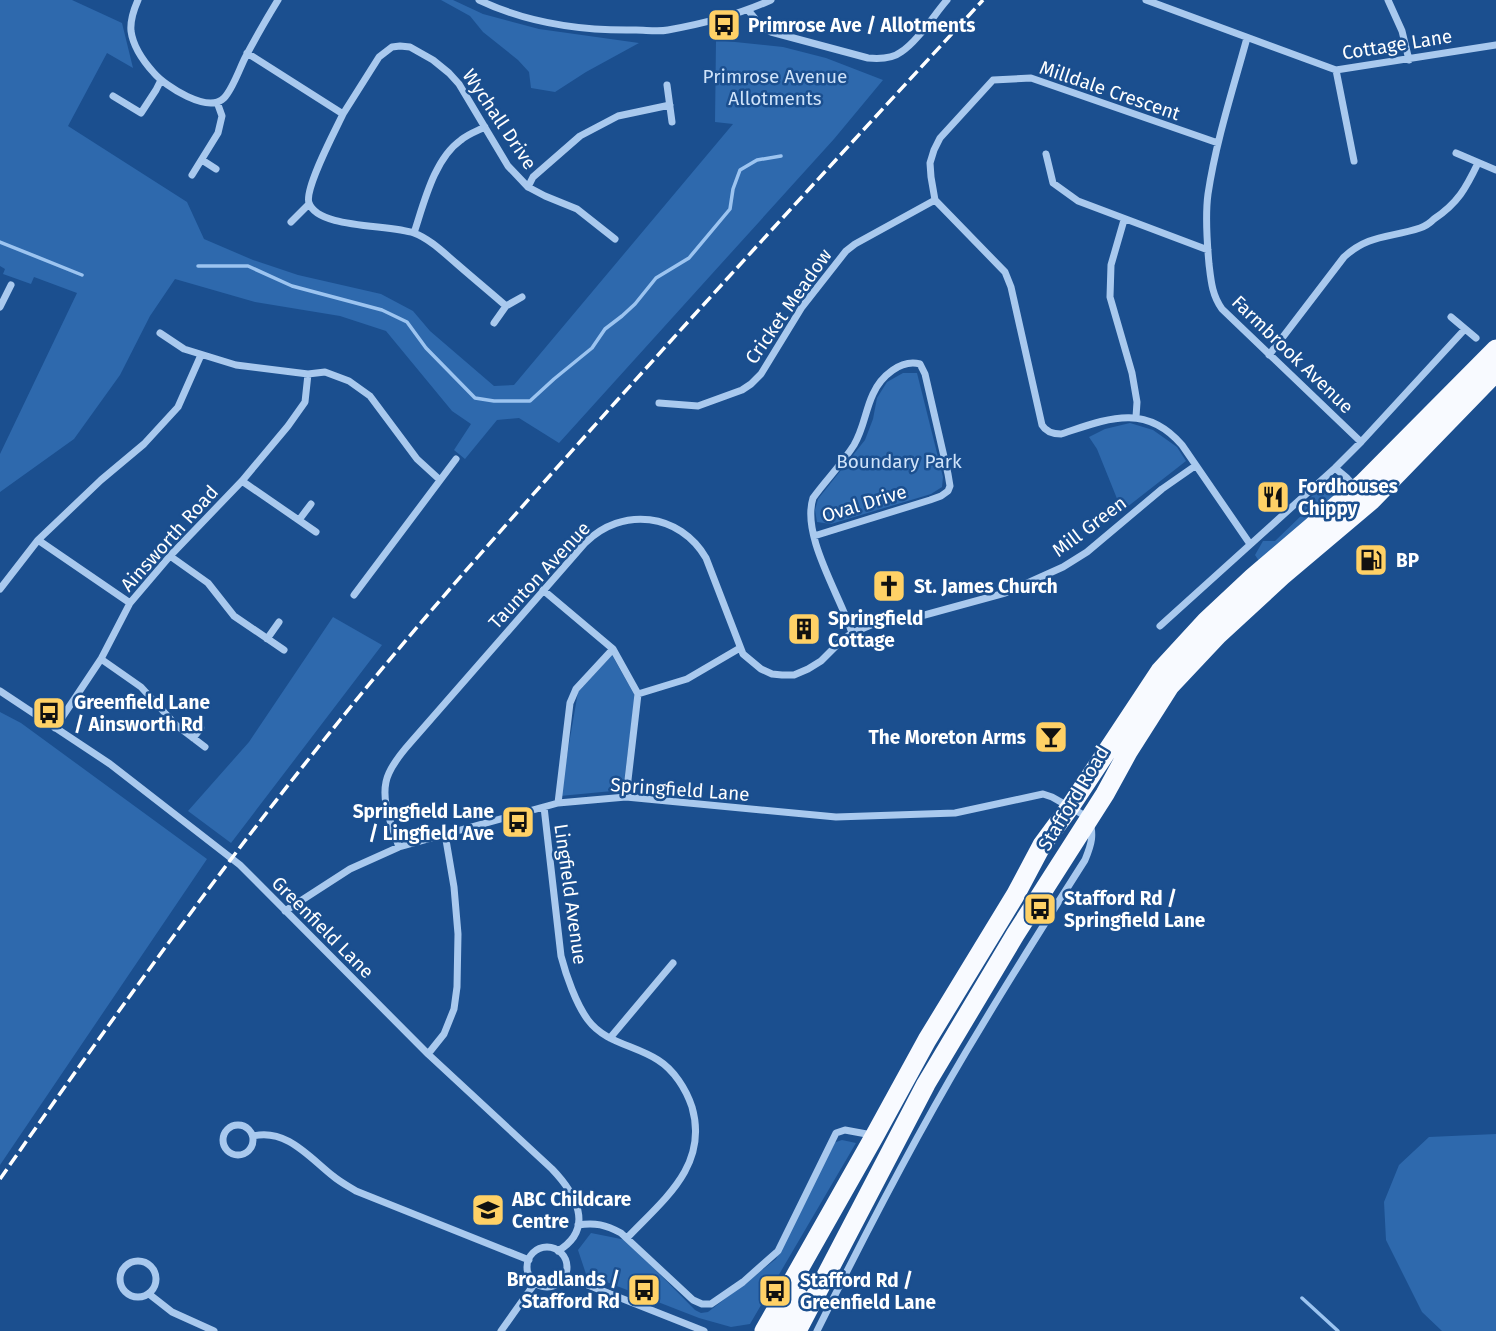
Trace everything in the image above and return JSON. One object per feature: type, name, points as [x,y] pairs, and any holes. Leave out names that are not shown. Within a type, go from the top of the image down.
[{"type":"highway","name":"Stafford Road","points":[[764,1331],[927,1040],[1016,894],[1042,845],[1160,671],[1206,621],[1356,489],[1496,349]]},
{"type":"highway","name":"Stafford Road","points":[[797,1331],[956,1031],[1170,687],[1218,635],[1282,576],[1362,510],[1496,372]]},
{"type":"highway","points":[[1356,489],[1364,493],[1370,491],[1391,471],[1406,466]]},
{"type":"highway","points":[[1070,807],[1079,807],[1090,799],[1126,742],[1142,729]]},
{"type":"highway","points":[[1016,894],[1035,875],[1069,825],[1089,818]]},
{"type":"highway","points":[[782,1331],[819,1267],[846,1236]]},
{"type":"street","points":[[138,0],[131,30],[145,62],[161,80],[201,102],[223,99],[229,92],[247,53],[278,0]]},
{"type":"street","points":[[479,0],[524,17],[607,31],[666,30],[748,10],[771,0]]},
{"type":"street","points":[[748,10],[762,27],[780,36],[877,59],[900,54],[947,0]]},
{"type":"street","name":"Cottage Lane","points":[[1146,0],[1336,70],[1496,45]]},
{"type":"street","points":[[1388,0],[1402,31],[1409,60]]},
{"type":"street","name":"Farmbrook Avenue","points":[[1247,38],[1218,143],[1208,197],[1208,250],[1212,290],[1222,310],[1361,442]]},
{"type":"street","name":"Wychall Drive","points":[[309,204],[307,197],[310,184],[343,114],[379,57],[392,47],[410,47],[449,73],[459,84],[508,166],[528,187],[577,209],[615,239]]},
{"type":"street","points":[[247,53],[343,114]]},
{"type":"street","points":[[1336,70],[1354,161]]},
{"type":"street","name":"Milldale Crescent","points":[[935,200],[930,163],[933,150],[940,138],[993,80],[1031,78],[1218,143]]},
{"type":"street","points":[[113,96],[141,113],[161,80]]},
{"type":"street","points":[[667,85],[672,122]]},
{"type":"street","points":[[192,175],[218,133],[222,116],[214,102]]},
{"type":"street","points":[[528,187],[533,177],[580,136],[618,116],[670,105]]},
{"type":"street","points":[[414,233],[431,182],[447,153],[461,139],[485,127]]},
{"type":"street","points":[[1456,153],[1496,170]]},
{"type":"street","points":[[1046,154],[1053,183],[1078,201],[1208,250]]},
{"type":"street","points":[[202,160],[216,169]]},
{"type":"street","points":[[1269,355],[1349,252],[1367,241],[1423,227],[1446,211],[1463,192],[1478,163]]},
{"type":"street","points":[[935,200],[1005,272],[1011,287],[1041,425],[1048,431],[1061,434],[1119,417],[1136,417],[1150,421],[1173,435],[1182,445],[1250,544]]},
{"type":"street","name":"Cricket Meadow","points":[[659,403],[698,405],[742,390],[751,384],[761,374],[802,307],[846,251],[935,200]]},
{"type":"street","points":[[291,222],[309,204],[313,211],[328,219],[414,233],[430,242],[506,306]]},
{"type":"street","points":[[1124,219],[1111,265],[1110,297],[1132,373],[1137,402],[1136,417]]},
{"type":"street","points":[[0,307],[11,285]]},
{"type":"street","points":[[494,323],[506,306],[522,297]]},
{"type":"street","points":[[1451,317],[1476,338]]},
{"type":"street","points":[[1160,626],[1335,468],[1465,329]]},
{"type":"street","points":[[160,333],[184,349],[236,365],[308,374],[325,372],[349,380],[370,396],[417,459],[440,480]]},
{"type":"street","points":[[0,589],[38,540],[101,480],[144,444],[178,407],[201,355]]},
{"type":"street","name":"Oval Drive","points":[[814,536],[930,500],[948,491],[948,474],[925,374],[920,364],[904,364],[881,381],[853,447],[813,498],[810,513],[814,536],[852,633]]},
{"type":"street","name":"Ainsworth Road","points":[[55,728],[101,659],[131,603],[288,426],[305,402],[308,374]]},
{"type":"street","points":[[354,595],[456,459]]},
{"type":"street","name":"Mill Green","points":[[953,608],[1005,593],[1063,567],[1087,552],[1162,489],[1195,466]]},
{"type":"street","points":[[1335,468],[1356,489]]},
{"type":"street","points":[[242,481],[316,532]]},
{"type":"street","points":[[299,520],[311,504]]},
{"type":"street","name":"Taunton Avenue","points":[[399,848],[386,806],[388,775],[411,742],[543,590],[585,543],[604,527],[646,519],[662,522],[690,538],[706,558],[743,654],[761,669],[782,676],[794,675],[808,669],[852,633],[871,625],[953,608]]},
{"type":"street","points":[[38,540],[131,603]]},
{"type":"street","points":[[170,556],[208,583],[234,616],[284,650]]},
{"type":"street","points":[[543,590],[613,649],[638,694],[626,797]]},
{"type":"street","points":[[267,639],[279,622]]},
{"type":"street","points":[[638,694],[687,679],[740,648]]},
{"type":"street","points":[[558,803],[570,703],[576,689],[613,649]]},
{"type":"street","points":[[101,659],[141,687],[176,725],[205,747]]},
{"type":"street","name":"Greenfield Lane","points":[[0,691],[110,764],[228,856],[428,1054],[565,1182],[578,1208],[578,1225]]},
{"type":"street","points":[[193,738],[201,728]]},
{"type":"street","name":"Springfield Lane","points":[[285,911],[350,869],[399,848],[558,803],[626,797],[836,817],[955,813],[1043,794],[1089,818]]},
{"type":"street","name":"Lingfield Avenue","points":[[544,807],[561,956],[565,972],[588,1020],[610,1038],[657,1060],[674,1075],[688,1095],[694,1115],[694,1153],[680,1181],[627,1238]]},
{"type":"street","points":[[817,1331],[936,1104],[1085,860],[1093,832],[1089,818]]},
{"type":"street","points":[[428,1054],[444,1034],[454,1009],[457,987],[458,934],[445,834]]},
{"type":"street","points":[[610,1038],[673,963]]},
{"type":"street","points":[[232,1126],[243,1126],[253,1136],[253,1145],[242,1155],[231,1154],[223,1143],[224,1135],[232,1126]]},
{"type":"street","points":[[558,1251],[566,1246],[578,1225],[592,1223],[614,1229],[693,1300],[711,1304],[743,1282],[778,1251],[836,1133],[845,1130],[875,1135]]},
{"type":"street","points":[[253,1136],[269,1134],[280,1137],[301,1149],[336,1179],[356,1191],[529,1260]]},
{"type":"street","points":[[541,1248],[553,1248],[565,1259],[565,1276],[552,1286],[540,1286],[528,1273],[529,1260],[541,1248]]},
{"type":"street","points":[[142,1261],[152,1267],[156,1278],[149,1294],[133,1297],[124,1291],[120,1280],[122,1270],[126,1266],[142,1261]]},
{"type":"street","points":[[565,1276],[704,1331]]},
{"type":"street","points":[[501,1331],[535,1283]]},
{"type":"street","points":[[149,1294],[172,1312],[214,1331]]},
{"type":"green space","name":"Primrose Avenue Allotments","points":[[0,0],[72,0],[122,23],[133,68],[107,53],[68,126],[187,202],[204,239],[298,275],[381,294],[413,311],[430,331],[494,386],[514,385],[733,124],[715,122],[716,40],[783,47],[826,58],[883,80],[834,139],[559,443],[519,418],[497,420],[465,459],[454,450],[471,424],[452,411],[386,331],[340,316],[255,302],[175,279],[150,316],[120,375],[74,439],[0,492],[0,454],[77,293],[34,277],[31,284],[3,274],[5,269],[0,266]]},
{"type":"green space","points":[[441,0],[453,0],[483,14],[539,29],[639,43],[555,92],[531,88],[529,72],[518,60],[483,32],[470,16]]},
{"type":"green space","name":"Boundary Park","points":[[903,373],[917,373],[943,477],[942,487],[931,494],[831,524],[817,522],[815,510],[818,499],[865,440],[877,398],[887,382]]},
{"type":"green space","points":[[1130,423],[1153,430],[1177,447],[1186,461],[1122,511],[1097,449],[1089,437],[1105,429]]},
{"type":"green space","points":[[1328,480],[1336,482],[1340,489],[1335,499],[1259,561],[1255,555],[1263,541],[1275,541],[1303,514],[1303,505]]},
{"type":"green space","points":[[333,617],[382,645],[231,843],[188,811],[249,742]]},
{"type":"green space","points":[[612,655],[635,696],[623,790],[560,796],[578,692]]},
{"type":"green space","points":[[0,712],[21,723],[207,859],[0,1165]]},
{"type":"green space","points":[[1496,1134],[1496,1331],[1442,1331],[1422,1312],[1386,1240],[1384,1202],[1399,1165],[1429,1137]]},
{"type":"green space","points":[[842,1140],[856,1143],[750,1324],[731,1327],[699,1318],[586,1274],[578,1250],[591,1233],[626,1240],[695,1310],[708,1312],[776,1259],[833,1143]]},
{"type":"waterway","points":[[198,266],[248,266],[292,286],[382,310],[407,322],[426,348],[475,398],[530,401],[592,348],[605,329],[635,304],[656,278],[689,258],[730,209],[740,170],[757,160],[781,156]]},
{"type":"waterway","points":[[0,242],[82,275]]},
{"type":"waterway","points":[[1302,1298],[1338,1331]]},
{"type":"railway","points":[[0,1179],[208,889],[295,776],[394,655],[614,404],[983,0]]},
{"type":"place","name":"Primrose Ave / Allotments","points":[[724,25]]},
{"type":"place","name":"Fordhouses Chippy","points":[[1273,497]]},
{"type":"place","name":"BP","points":[[1371,560]]},
{"type":"place","name":"St. James Church","points":[[889,586]]},
{"type":"place","name":"Springfield Cottage","points":[[804,629]]},
{"type":"place","name":"Greenfield Lane / Ainsworth Rd","points":[[49,713]]},
{"type":"place","name":"The Moreton Arms","points":[[1051,737]]},
{"type":"place","name":"Springfield Lane / Lingfield Ave","points":[[518,822]]},
{"type":"place","name":"Stafford Rd / Springfield Lane","points":[[1040,909]]},
{"type":"place","name":"ABC Childcare Centre","points":[[488,1210]]},
{"type":"place","name":"Broadlands / Stafford Rd","points":[[644,1290]]},
{"type":"place","name":"Stafford Rd / Greenfield Lane","points":[[775,1291]]}]
